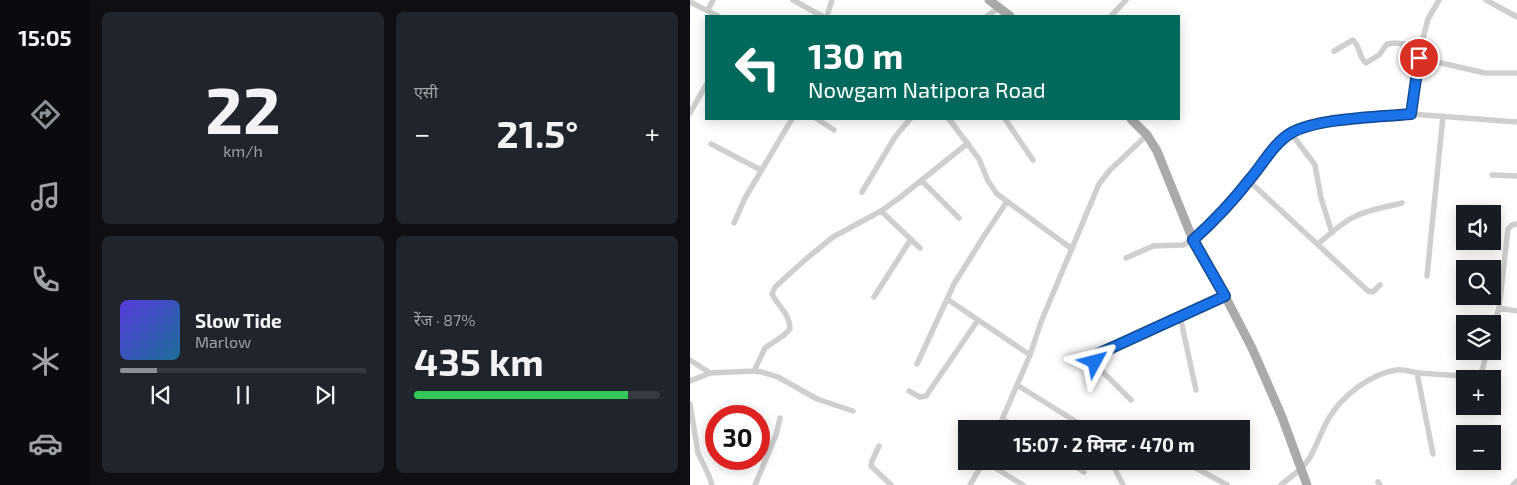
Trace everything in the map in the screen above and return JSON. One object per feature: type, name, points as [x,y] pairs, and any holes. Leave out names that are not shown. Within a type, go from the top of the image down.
[{"type":"main road","points":[[989,0],[1009,15]]},
{"type":"main road","points":[[1132,120],[1147,135],[1157,150],[1193,240],[1252,348],[1282,417],[1307,485]]},
{"type":"street","points":[[708,10],[713,0]]},
{"type":"street","points":[[793,0],[820,15]]},
{"type":"street","points":[[827,15],[832,0]]},
{"type":"street","points":[[1112,15],[1126,0]]},
{"type":"street","points":[[1411,114],[1421,46],[1428,19],[1439,0]]},
{"type":"street","points":[[1486,0],[1517,17]]},
{"type":"street","points":[[690,2],[716,15]]},
{"type":"street","points":[[988,15],[999,8]]},
{"type":"street","points":[[1334,51],[1353,40],[1357,44],[1366,63],[1379,55],[1387,44],[1395,42],[1421,46]]},
{"type":"street","points":[[1419,58],[1485,72],[1517,73]]},
{"type":"street","points":[[690,113],[705,87]]},
{"type":"street","points":[[1126,258],[1153,246],[1183,244],[1193,240],[1205,230],[1249,181],[1277,145],[1291,133],[1301,128],[1331,121],[1411,114],[1517,122]]},
{"type":"street","points":[[1427,276],[1443,116]]},
{"type":"street","points":[[734,223],[745,198],[791,120]]},
{"type":"street","points":[[819,120],[834,130]]},
{"type":"street","points":[[862,192],[895,137],[909,120]]},
{"type":"street","points":[[950,120],[979,159],[992,188],[1006,202],[1072,249]]},
{"type":"street","points":[[1006,120],[1033,160]]},
{"type":"street","points":[[1291,133],[1315,165],[1321,198],[1332,233]]},
{"type":"street","points":[[1002,419],[1099,184],[1110,170],[1147,135]]},
{"type":"street","points":[[754,371],[765,348],[790,329],[790,322],[772,294],[775,287],[806,258],[833,237],[881,211],[922,181],[968,143]]},
{"type":"street","points":[[711,144],[761,170]]},
{"type":"street","points":[[1492,175],[1517,176]]},
{"type":"street","points":[[922,181],[959,218]]},
{"type":"street","points":[[1249,181],[1370,292],[1375,291],[1380,284]]},
{"type":"street","points":[[917,364],[954,284],[1006,202]]},
{"type":"street","points":[[1318,244],[1355,216],[1402,203]]},
{"type":"street","points":[[881,211],[920,248]]},
{"type":"street","points":[[1497,315],[1508,228],[1517,224]]},
{"type":"street","points":[[874,297],[911,239]]},
{"type":"street","points":[[1131,400],[1098,367],[1095,357],[1225,296]]},
{"type":"street","points":[[947,299],[1030,355]]},
{"type":"street","points":[[1499,308],[1517,311]]},
{"type":"street","points":[[1180,316],[1196,390]]},
{"type":"street","points":[[909,391],[922,398],[926,396],[978,320]]},
{"type":"street","points":[[690,360],[710,373]]},
{"type":"street","points":[[1281,485],[1308,460],[1332,413],[1350,392],[1376,377],[1404,370],[1476,375],[1482,371],[1485,360]]},
{"type":"street","points":[[690,381],[710,373],[754,371],[778,377],[817,399],[853,411]]},
{"type":"street","points":[[1417,372],[1433,454]]},
{"type":"street","points":[[1017,385],[1073,420]]},
{"type":"street","points":[[690,404],[698,453],[712,485]]},
{"type":"street","points":[[755,485],[776,435],[780,418]]},
{"type":"street","points":[[879,446],[871,466],[883,482],[891,485]]},
{"type":"street","points":[[970,485],[984,461],[1023,485]]},
{"type":"street","points":[[1116,470],[1123,485]]},
{"type":"street","points":[[1199,470],[1226,485]]},
{"type":"street","points":[[1514,485],[1517,481]]},
{"type":"route","points":[[1095,362],[1094,359],[1098,354],[1225,296],[1193,240],[1205,230],[1249,181],[1283,138],[1291,133],[1301,128],[1331,121],[1411,114],[1419,58]]}]
